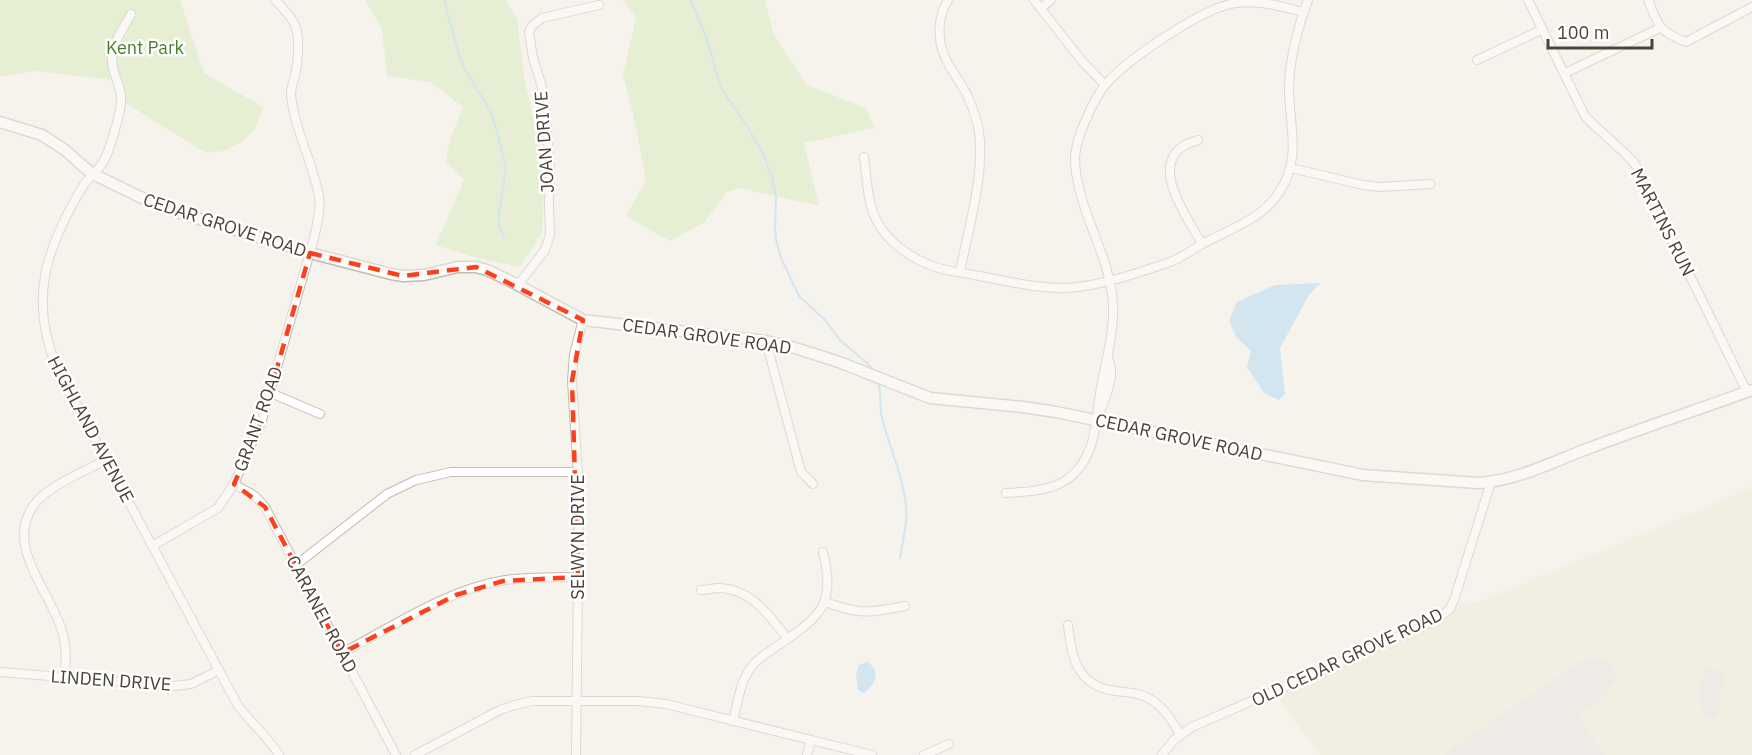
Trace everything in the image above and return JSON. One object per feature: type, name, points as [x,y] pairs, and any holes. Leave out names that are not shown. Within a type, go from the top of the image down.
[{"type":"street","name":"GRANT ROAD","points":[[152,546],[218,508],[234,484],[262,420],[271,393],[310,253],[318,216],[319,199],[293,108],[291,90],[296,73],[298,46],[296,26],[274,0]]},
{"type":"street","points":[[948,0],[939,25],[940,44],[948,64],[968,96],[979,134],[978,181],[960,272]]},
{"type":"street","points":[[1034,0],[1082,61],[1105,85]]},
{"type":"street","points":[[1041,8],[1051,0]]},
{"type":"street","points":[[864,157],[870,203],[878,224],[893,242],[911,256],[931,266],[1055,288],[1078,287],[1109,280],[1173,261],[1251,218],[1266,207],[1280,192],[1291,168],[1294,149],[1289,90],[1290,68],[1308,0]]},
{"type":"street","name":"MARTINS RUN","points":[[1528,0],[1585,116],[1635,164],[1750,391]]},
{"type":"street","points":[[1648,0],[1660,28],[1686,42],[1752,7]]},
{"type":"street","points":[[1006,493],[1046,489],[1072,476],[1090,449],[1097,421],[1105,402],[1111,371],[1108,355],[1113,324],[1113,302],[1098,242],[1083,204],[1076,177],[1075,156],[1080,134],[1105,85],[1147,49],[1191,21],[1215,10],[1234,3],[1263,2],[1303,12]]},
{"type":"street","name":"JOAN DRIVE","points":[[518,285],[545,250],[550,236],[550,169],[546,117],[542,87],[533,58],[530,32],[532,26],[542,18],[599,5]]},
{"type":"street","name":"HIGHLAND AVENUE","points":[[131,15],[118,39],[111,59],[121,100],[104,161],[84,185],[48,258],[42,311],[49,348],[57,368],[240,709],[270,740],[279,755]]},
{"type":"street","points":[[1565,73],[1660,28]]},
{"type":"street","points":[[1477,60],[1541,30]]},
{"type":"street","name":"CEDAR GROVE ROAD","points":[[0,122],[42,135],[65,150],[93,174],[140,197],[177,212],[310,253],[403,276],[424,275],[458,267],[476,267],[518,285],[583,320],[766,341],[829,358],[930,398],[1023,407],[1363,475],[1491,482],[1750,391]]},
{"type":"street","points":[[1198,140],[1184,146],[1176,154],[1170,168],[1170,181],[1175,195],[1202,244]]},
{"type":"street","points":[[1291,168],[1380,187],[1430,184]]},
{"type":"street","name":"SELWYN DRIVE","points":[[576,755],[578,472],[572,381],[574,354],[583,320]]},
{"type":"street","points":[[766,341],[801,472],[813,484]]},
{"type":"street","points":[[271,393],[320,414]]},
{"type":"street","points":[[65,677],[66,650],[62,628],[29,563],[23,542],[24,530],[30,511],[44,494],[106,460]]},
{"type":"street","points":[[296,565],[387,494],[416,480],[451,472],[578,472]]},
{"type":"street","name":"OLD CEDAR GROVE ROAD","points":[[1162,755],[1180,734],[1192,727],[1421,627],[1449,610],[1458,589],[1491,482]]},
{"type":"street","name":"CARANEL ROAD","points":[[234,484],[255,496],[265,507],[396,755]]},
{"type":"street","points":[[733,721],[742,684],[747,674],[763,656],[813,620],[825,602],[828,580],[823,552]]},
{"type":"street","points":[[342,653],[433,605],[480,586],[503,580],[578,577]]},
{"type":"street","points":[[701,590],[722,588],[751,597],[762,606],[788,639]]},
{"type":"street","points":[[825,602],[854,612],[868,613],[905,606]]},
{"type":"street","points":[[1068,625],[1071,654],[1076,665],[1089,680],[1102,688],[1139,693],[1153,700],[1166,712],[1180,734]]},
{"type":"street","name":"LINDEN DRIVE","points":[[0,672],[174,686],[190,684],[219,670]]},
{"type":"street","points":[[415,755],[500,710],[532,701],[652,702],[872,755]]},
{"type":"street","points":[[807,755],[811,740]]},
{"type":"street","points":[[924,755],[949,744]]},
{"type":"highlighted area","points":[[310,253],[403,276],[476,267],[583,320],[572,381],[578,577],[503,581],[456,595],[342,653],[265,507],[234,484],[262,420]]},
{"type":"shaded area","points":[[1752,487],[1752,755],[1320,755],[1276,695],[1423,629],[1451,611],[1457,603],[1477,603]]},
{"type":"shaded area","points":[[1585,658],[1588,662],[1595,658],[1604,659],[1609,662],[1616,673],[1614,682],[1607,688],[1610,693],[1578,716],[1604,755],[1445,755],[1455,746]]},
{"type":"shaded area","points":[[1705,667],[1725,671],[1717,718],[1701,715],[1702,705],[1697,704]]},
{"type":"green space","name":"Kent Park","points":[[0,0],[180,0],[204,73],[263,107],[254,131],[240,143],[224,151],[206,153],[121,100],[113,80],[33,71],[0,77]]},
{"type":"green space","points":[[365,0],[506,0],[517,19],[525,82],[545,171],[542,233],[520,267],[473,257],[436,245],[464,180],[446,161],[450,139],[463,107],[430,82],[387,76],[382,29]]},
{"type":"green space","points":[[623,0],[765,0],[774,35],[807,85],[866,108],[874,128],[804,143],[819,206],[740,188],[727,192],[705,222],[670,241],[626,216],[646,180],[623,75],[636,18]]},
{"type":"water","points":[[1320,283],[1309,295],[1280,348],[1285,394],[1279,400],[1264,393],[1247,367],[1251,351],[1236,337],[1229,321],[1237,302],[1275,285]]},
{"type":"water","points":[[867,662],[876,673],[874,682],[864,693],[858,690],[856,674],[859,665]]},
{"type":"waterway","points":[[444,0],[460,59],[490,110],[498,135],[505,165],[499,213],[499,227],[504,238]]},
{"type":"waterway","points":[[691,0],[706,37],[721,88],[749,129],[772,177],[776,197],[776,240],[781,258],[799,296],[874,372]]},
{"type":"waterway","points":[[878,382],[885,431],[905,496],[906,521],[900,558]]}]
